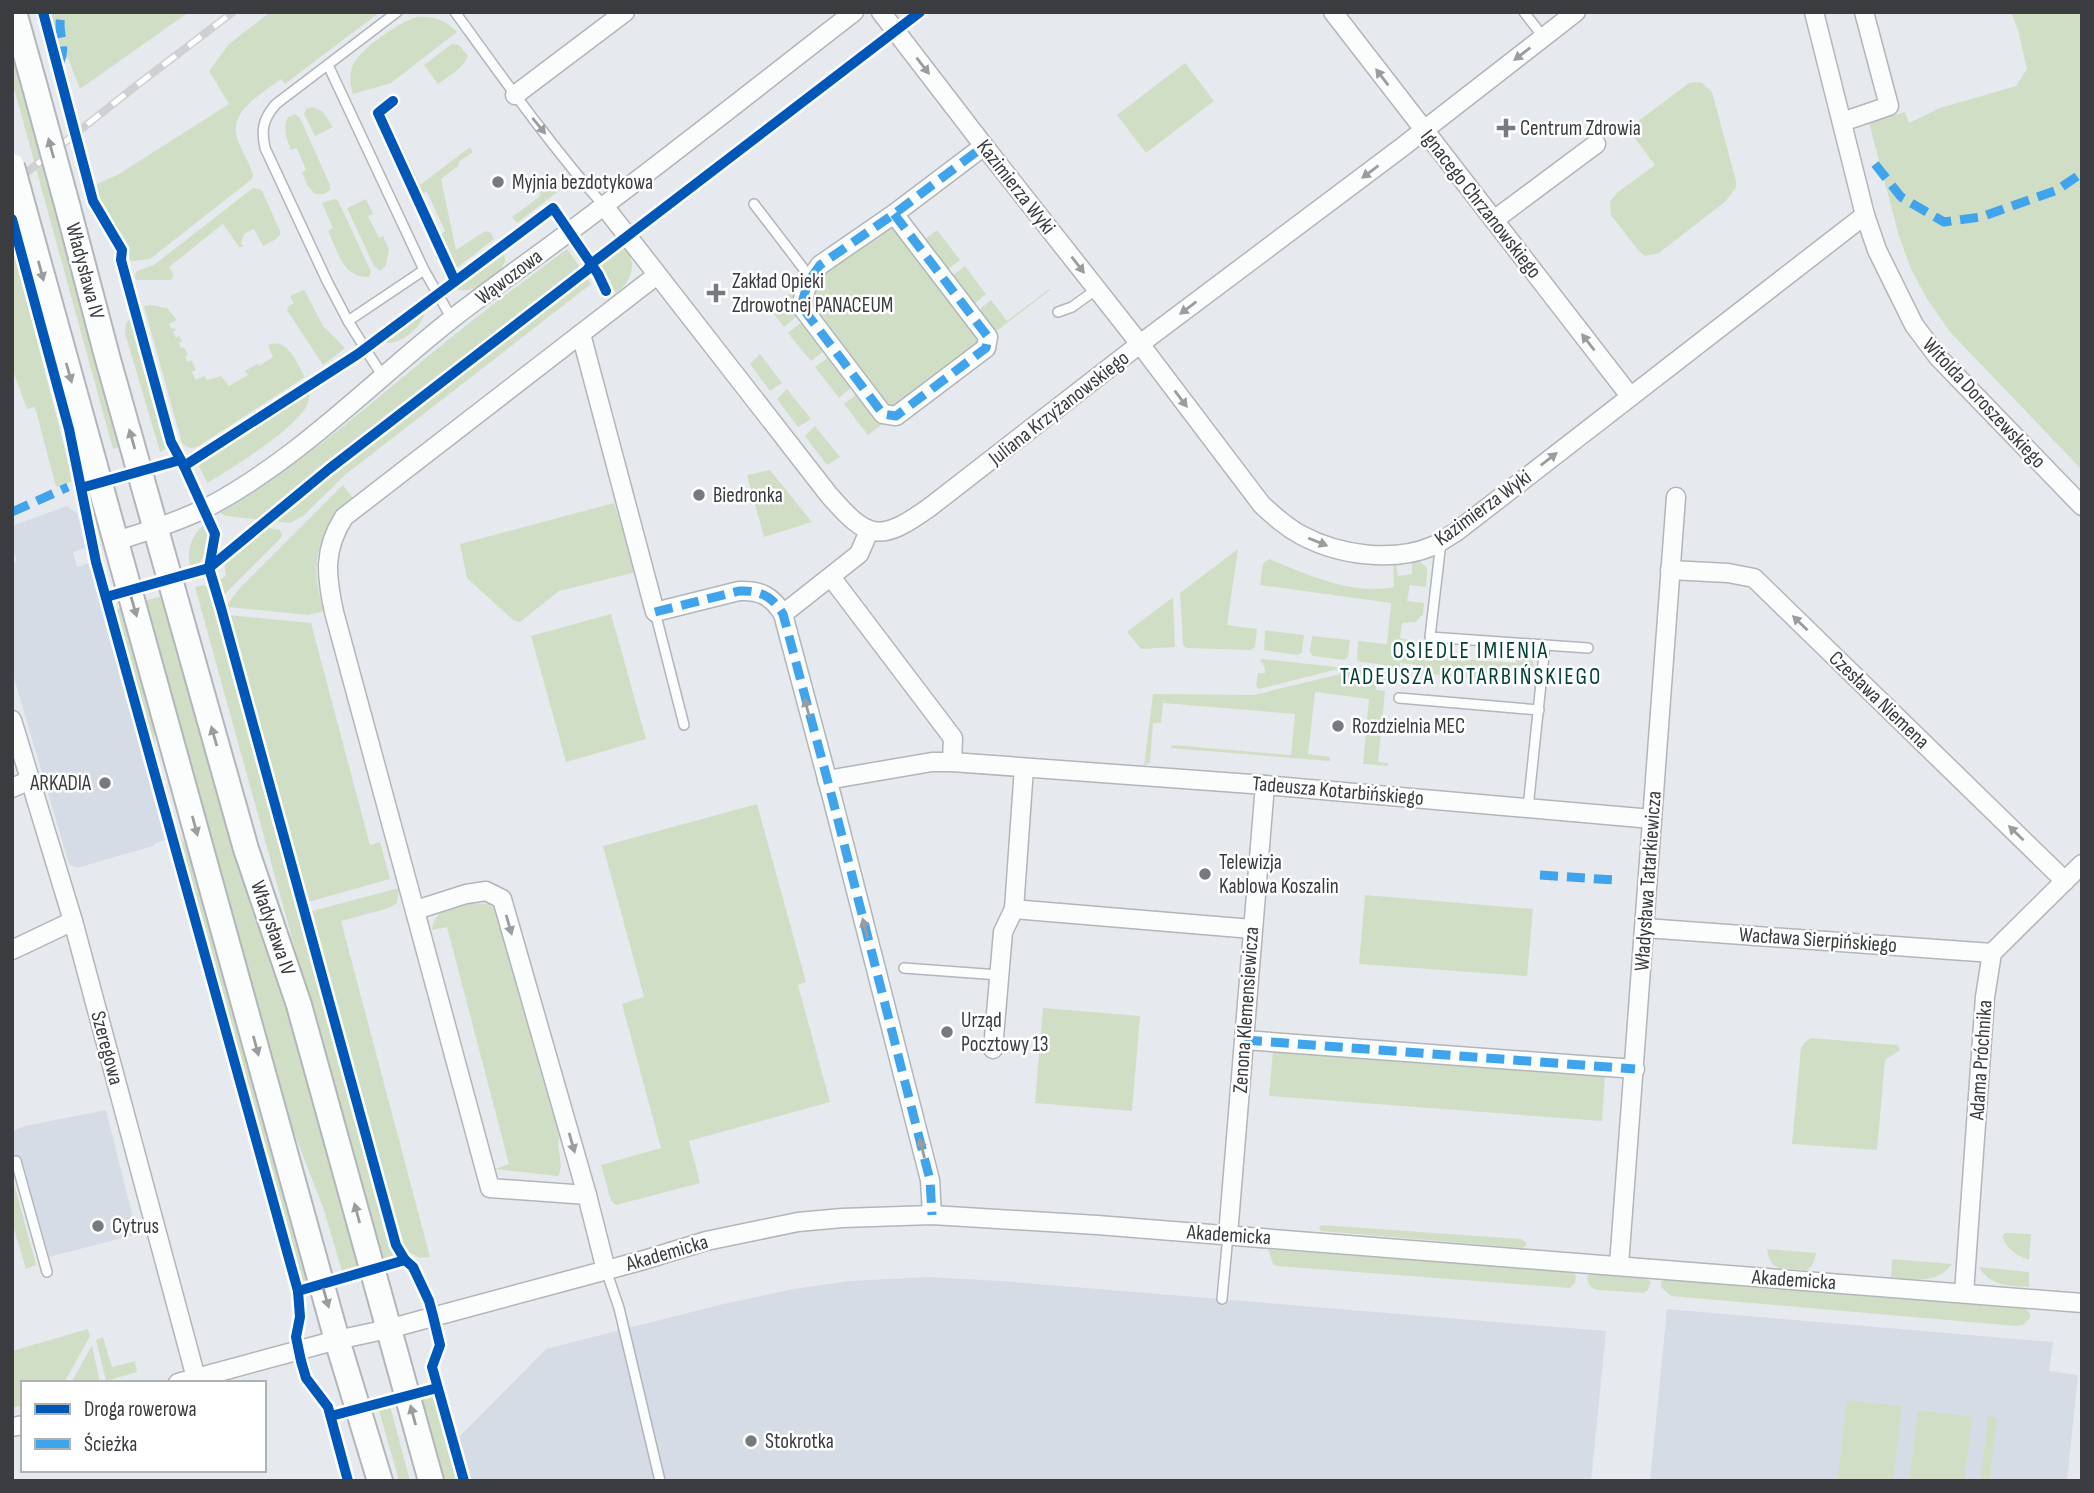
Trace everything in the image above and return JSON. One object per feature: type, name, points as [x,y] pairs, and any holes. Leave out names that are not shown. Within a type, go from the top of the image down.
[{"type":"main road","name":"Władysława IV","points":[[14,12],[107,356],[246,849],[305,1024],[431,1481]]},
{"type":"main road","name":"Władysława IV","points":[[12,166],[337,1340],[380,1481]]},
{"type":"street","points":[[515,95],[625,12]]},
{"type":"street","name":"Wąwozowa","points":[[156,528],[203,509],[239,489],[342,414],[452,319],[604,206],[854,12]]},
{"type":"street","name":"Kazimierza Wyki","points":[[881,12],[1262,505],[1300,534],[1341,550],[1378,554],[1409,553],[1441,541],[1865,215]]},
{"type":"street","name":"Ignacego Chrzanowskiego","points":[[1333,12],[1630,396]]},
{"type":"street","name":"Juliana Krzyżanowskiego","points":[[869,531],[882,532],[920,515],[1576,12]]},
{"type":"street","points":[[1814,12],[1865,215]]},
{"type":"street","points":[[1842,122],[1889,106],[1864,12]]},
{"type":"street","points":[[1494,220],[1596,144]]},
{"type":"street","points":[[894,214],[988,337],[986,348],[896,416],[883,414],[801,306],[808,282],[820,265],[894,214],[984,146]]},
{"type":"street","points":[[604,206],[829,495],[847,517],[869,531],[859,554],[783,614]]},
{"type":"street","name":"Witolda Doroszewskiego","points":[[1865,215],[1877,250],[1914,326],[1938,357],[2082,506]]},
{"type":"street","points":[[587,1195],[489,1188],[334,612],[328,582],[328,558],[333,535],[344,517],[656,275]]},
{"type":"street","points":[[581,334],[655,612],[752,590],[768,596],[783,614],[930,1180],[932,1215]]},
{"type":"street","name":"Władysława Tatarkiewicza","points":[[1619,1265],[1676,497]]},
{"type":"street","points":[[116,541],[156,528]]},
{"type":"street","name":"Czesława Niemena","points":[[1670,570],[1728,573],[1754,578],[2065,881]]},
{"type":"street","points":[[831,577],[953,738],[952,762]]},
{"type":"street","name":"Szeregowa","points":[[12,720],[73,921],[197,1378]]},
{"type":"street","name":"Tadeusza Kotarbińskiego","points":[[827,779],[932,762],[952,762],[1265,785],[1652,820]]},
{"type":"street","points":[[993,1049],[1003,932],[1014,909],[1024,768]]},
{"type":"street","points":[[12,789],[30,780]]},
{"type":"street","name":"Zenona Klemensiewicza","points":[[1228,1235],[1265,785]]},
{"type":"street","points":[[1992,953],[2082,864]]},
{"type":"street","points":[[416,910],[466,894],[486,891],[502,899],[606,1270]]},
{"type":"street","points":[[1014,909],[1252,929]]},
{"type":"street","points":[[12,950],[73,921]]},
{"type":"street","name":"Wacława Sierpińskiego","points":[[1645,928],[1992,953]]},
{"type":"street","name":"Adama Próchnika","points":[[1964,1293],[1985,997],[1992,953]]},
{"type":"street","points":[[1244,1040],[1635,1069]]},
{"type":"street","name":"Akademicka","points":[[388,1328],[706,1241],[783,1224],[842,1218],[932,1215],[1228,1235],[2082,1303]]},
{"type":"street","points":[[186,1381],[388,1328]]},
{"type":"lane","points":[[383,377],[348,321],[265,148],[262,134],[267,115],[276,104],[397,12]]},
{"type":"lane","points":[[455,12],[515,95],[604,206]]},
{"type":"lane","points":[[1524,12],[1544,38]]},
{"type":"lane","points":[[477,63],[487,56]]},
{"type":"lane","points":[[328,65],[424,270],[452,319]]},
{"type":"lane","points":[[754,204],[803,268]]},
{"type":"lane","points":[[348,321],[424,270]]},
{"type":"lane","points":[[1059,312],[1072,307],[1097,289]]},
{"type":"lane","points":[[1441,541],[1430,637],[1588,648]]},
{"type":"lane","points":[[655,612],[684,725]]},
{"type":"lane","points":[[1528,808],[1545,645]]},
{"type":"lane","points":[[1399,698],[1539,710]]},
{"type":"lane","points":[[904,968],[999,975]]},
{"type":"lane","points":[[16,1161],[47,1272]]},
{"type":"lane","points":[[1222,1299],[1228,1235]]},
{"type":"lane","points":[[606,1270],[619,1308],[660,1481]]},
{"type":"shaded area","points":[[67,506],[77,513],[86,548],[73,552],[77,567],[89,563],[165,840],[77,868],[69,864],[12,671],[12,562],[17,561],[12,546],[12,526]]},
{"type":"shaded area","points":[[106,1110],[137,1234],[49,1257],[21,1157],[12,1158],[12,1131]]},
{"type":"shaded area","points":[[927,1277],[1606,1331],[1591,1481],[467,1481],[456,1440],[546,1349],[793,1289],[850,1281]]},
{"type":"shaded area","points":[[1667,1309],[2053,1342],[2049,1371],[2078,1375],[2067,1481],[1650,1481]]},
{"type":"green space","points":[[48,12],[189,12],[80,89],[68,58],[61,61]]},
{"type":"green space","points":[[270,12],[380,12],[285,84],[281,79],[242,111],[236,128],[237,138],[253,174],[252,179],[150,259],[130,260],[95,185],[119,174],[229,104],[209,71],[229,44]]},
{"type":"green space","points":[[2011,12],[2082,12],[2082,470],[1951,333],[1927,299],[1911,269],[1899,236],[1869,123],[1905,112],[1909,123],[1940,108],[2016,86],[2027,69]]},
{"type":"green space","points":[[417,17],[439,20],[457,32],[391,83],[353,94],[350,74],[356,60],[380,38]]},
{"type":"green space","points":[[452,44],[459,45],[468,56],[459,68],[438,84],[424,65]]},
{"type":"green space","points":[[12,46],[123,446],[113,449],[12,81]]},
{"type":"green space","points":[[1185,63],[1214,101],[1146,153],[1117,115]]},
{"type":"green space","points":[[1689,83],[1702,83],[1712,92],[1736,187],[1726,201],[1659,253],[1645,256],[1611,215],[1610,201],[1655,165],[1634,137],[1631,130],[1633,125]]},
{"type":"green space","points":[[312,107],[322,111],[333,127],[315,136],[304,114],[306,109]]},
{"type":"green space","points":[[295,114],[300,118],[330,185],[330,190],[324,194],[315,194],[307,185],[302,172],[306,170],[297,148],[291,150],[289,146],[286,125],[288,117]]},
{"type":"green space","points":[[400,142],[420,185],[470,147],[473,152],[441,179],[456,250],[485,231],[491,233],[494,239],[454,270],[438,236],[445,231],[427,192],[419,195],[396,145]]},
{"type":"green space","points":[[557,177],[562,185],[560,190],[517,223],[512,217],[539,197],[541,190]]},
{"type":"green space","points":[[253,188],[262,191],[280,231],[276,239],[263,246],[254,229],[244,234],[241,243],[244,247],[239,247],[223,224],[169,267],[174,275],[171,280],[136,280],[137,271],[154,265]]},
{"type":"green space","points":[[334,199],[338,201],[369,267],[369,277],[353,273],[338,255],[328,231],[333,228],[322,203]]},
{"type":"green space","points":[[366,199],[373,214],[368,216],[379,238],[383,236],[389,249],[386,265],[380,271],[374,266],[347,208]]},
{"type":"green space","points":[[892,221],[981,337],[980,343],[894,408],[886,406],[807,303],[818,275]]},
{"type":"green space","points":[[937,230],[960,260],[947,270],[924,240]]},
{"type":"green space","points":[[622,243],[630,256],[632,269],[627,282],[616,293],[597,264]]},
{"type":"green space","points":[[503,249],[503,266],[490,279],[468,290],[451,288]]},
{"type":"green space","points":[[567,249],[582,270],[327,466],[262,520],[220,513],[303,457],[465,326]]},
{"type":"green space","points":[[15,255],[73,481],[56,487],[35,407],[27,409],[12,368],[12,257]]},
{"type":"green space","points":[[965,266],[986,294],[973,305],[952,276]]},
{"type":"green space","points":[[585,276],[591,284],[345,475],[303,516],[290,523],[270,521],[330,472]]},
{"type":"green space","points":[[798,287],[797,316],[784,327],[770,309]]},
{"type":"green space","points":[[1049,289],[998,330],[992,329],[979,314],[981,308],[991,300],[1007,321]]},
{"type":"green space","points":[[303,290],[323,326],[345,348],[323,365],[287,310],[288,306],[294,303],[290,296]]},
{"type":"green space","points":[[144,306],[167,308],[177,320],[169,324],[176,330],[173,332],[176,338],[179,336],[182,341],[179,343],[188,355],[185,356],[187,362],[191,360],[196,370],[192,372],[196,380],[204,376],[207,380],[221,376],[229,386],[248,375],[245,371],[273,357],[268,345],[275,343],[291,352],[305,377],[197,447],[187,447],[182,443]]},
{"type":"green space","points":[[426,307],[421,322],[409,335],[394,342],[378,342]]},
{"type":"green space","points":[[133,313],[168,442],[160,452],[125,333],[126,324]]},
{"type":"green space","points":[[805,322],[825,348],[811,361],[788,333]]},
{"type":"green space","points":[[760,354],[782,383],[770,391],[750,364]]},
{"type":"green space","points":[[829,357],[852,387],[839,398],[815,367]]},
{"type":"green space","points":[[309,389],[306,408],[297,419],[245,460],[207,483],[199,466],[201,459]]},
{"type":"green space","points":[[787,389],[811,419],[798,427],[777,399]]},
{"type":"green space","points":[[857,394],[882,422],[868,435],[844,404]]},
{"type":"green space","points":[[815,426],[840,457],[827,465],[805,436]]},
{"type":"green space","points":[[770,470],[812,522],[764,537],[747,475]]},
{"type":"green space","points":[[343,485],[353,498],[324,537],[317,563],[319,593],[324,611],[308,615],[228,607],[238,590]]},
{"type":"green space","points":[[614,503],[636,572],[559,591],[520,622],[513,620],[467,578],[460,544]]},
{"type":"green space","points":[[205,524],[208,544],[204,557],[190,569],[191,544],[196,533]]},
{"type":"green space","points":[[264,527],[280,530],[281,538],[224,595],[219,580],[226,576],[224,560]]},
{"type":"green space","points":[[1238,549],[1227,625],[1257,629],[1255,647],[1251,650],[1187,648],[1183,645],[1180,593]]},
{"type":"green space","points":[[1269,559],[1330,582],[1378,589],[1394,587],[1393,561],[1396,563],[1398,576],[1412,574],[1412,561],[1417,559],[1427,568],[1426,587],[1410,585],[1407,601],[1424,603],[1423,614],[1416,622],[1402,623],[1400,638],[1413,641],[1415,656],[1516,663],[1517,650],[1520,648],[1531,654],[1534,667],[1511,665],[1510,681],[1416,673],[1416,665],[1400,663],[1399,672],[1386,671],[1385,686],[1381,686],[1384,665],[1357,661],[1358,641],[1387,644],[1391,603],[1260,585],[1263,563]]},
{"type":"green space","points":[[204,585],[209,589],[219,616],[395,1252],[390,1261],[382,1264],[195,587]]},
{"type":"green space","points":[[163,596],[250,905],[294,1026],[361,1270],[343,1275],[324,1210],[286,1112],[144,601]]},
{"type":"green space","points":[[1173,597],[1175,647],[1141,649],[1127,632]]},
{"type":"green space","points":[[124,607],[153,714],[156,765],[115,615],[117,609]]},
{"type":"green space","points":[[611,614],[646,739],[566,762],[531,636]]},
{"type":"green space","points":[[229,615],[311,623],[370,845],[380,842],[390,879],[308,902]]},
{"type":"green space","points":[[1265,630],[1304,635],[1302,652],[1298,655],[1264,650]]},
{"type":"green space","points":[[1312,636],[1350,640],[1348,657],[1344,660],[1313,656],[1310,652]]},
{"type":"green space","points":[[1260,660],[1338,669],[1259,689],[1256,686],[1258,673],[1265,673]]},
{"type":"green space","points":[[1357,670],[1377,672],[1376,690],[1385,691],[1378,762],[1388,763],[1388,766],[1363,764],[1369,699],[1315,692],[1308,754],[1330,757],[1330,761],[1170,748],[1173,745],[1291,755],[1295,714],[1163,703],[1161,723],[1153,723],[1150,762],[1144,766],[1153,694],[1254,695]]},
{"type":"green space","points":[[757,804],[806,982],[798,985],[830,1102],[689,1141],[700,1183],[616,1205],[611,1201],[601,1165],[661,1148],[622,1004],[644,997],[603,846]]},
{"type":"green space","points":[[171,820],[193,858],[311,1284],[298,1281],[196,901]]},
{"type":"green space","points":[[399,888],[397,903],[389,908],[341,921],[430,1257],[420,1258],[404,1250],[312,911]]},
{"type":"green space","points":[[1365,895],[1533,909],[1527,976],[1359,964]]},
{"type":"green space","points":[[469,903],[489,904],[498,912],[561,1133],[558,1144],[561,1165],[558,1176],[495,1169],[509,1164],[447,927],[432,930],[433,923],[440,914]]},
{"type":"green space","points":[[1043,1008],[1140,1016],[1132,1111],[1035,1103]]},
{"type":"green space","points":[[1811,1038],[1898,1045],[1900,1050],[1885,1060],[1877,1150],[1792,1144],[1801,1048]]},
{"type":"green space","points":[[1273,1050],[1605,1075],[1602,1121],[1269,1096]]},
{"type":"green space","points":[[12,1176],[36,1265],[26,1269],[12,1222]]},
{"type":"green space","points":[[1321,1225],[1521,1239],[1527,1243],[1521,1248],[1321,1231]]},
{"type":"green space","points":[[2005,1233],[2031,1234],[2029,1260],[2010,1248],[2002,1237]]},
{"type":"green space","points":[[1268,1249],[1574,1272],[1576,1277],[1570,1288],[1277,1266],[1273,1264]]},
{"type":"green space","points":[[1767,1249],[1816,1253],[1811,1267],[1807,1270],[1786,1269],[1772,1263]]},
{"type":"green space","points":[[1892,1259],[1952,1264],[1946,1271],[1932,1278],[1907,1279],[1891,1277]]},
{"type":"green space","points":[[1979,1267],[2029,1272],[2029,1287],[1994,1281]]},
{"type":"green space","points":[[1591,1273],[1645,1278],[1651,1282],[1648,1290],[1643,1293],[1599,1290],[1589,1284],[1587,1277]]},
{"type":"green space","points":[[1666,1279],[2026,1309],[2030,1318],[2023,1325],[2016,1326],[1671,1296],[1661,1287],[1661,1282]]},
{"type":"green space","points":[[88,1329],[90,1336],[65,1381],[21,1381],[21,1406],[12,1408],[12,1351]]},
{"type":"green space","points":[[103,1337],[112,1367],[135,1361],[137,1372],[106,1381],[96,1340]]},
{"type":"green space","points":[[92,1345],[100,1381],[72,1381]]},
{"type":"green space","points":[[427,1394],[435,1400],[458,1481],[442,1481],[419,1395]]},
{"type":"green space","points":[[1847,1400],[1902,1406],[1893,1481],[1837,1481]]},
{"type":"green space","points":[[389,1404],[410,1481],[399,1481],[378,1407]]},
{"type":"green space","points":[[1918,1410],[1972,1417],[1964,1481],[1909,1481]]},
{"type":"green space","points":[[1988,1416],[1997,1418],[1990,1481],[1980,1481]]},
{"type":"railway","points":[[12,184],[233,12]]},
{"type":"marked path","points":[[59,64],[63,50],[60,26],[62,12]]},
{"type":"marked path","points":[[894,214],[988,337],[986,348],[896,416],[883,414],[801,306],[808,282],[820,265],[894,214],[984,146]]},
{"type":"marked path","points":[[1875,164],[1901,197],[1944,222],[1981,217],[2057,190],[2082,173]]},
{"type":"marked path","points":[[12,512],[68,487]]},
{"type":"marked path","points":[[655,612],[746,591],[765,595],[783,614],[930,1180],[932,1215]]},
{"type":"marked path","points":[[1540,875],[1614,880]]},
{"type":"marked path","points":[[1244,1040],[1635,1069]]},
{"type":"cycle path","points":[[43,12],[93,201],[122,250],[121,260],[171,442],[184,466],[358,354],[553,208],[598,274],[606,291]]},
{"type":"cycle path","points":[[106,597],[209,568],[329,469],[587,270],[591,264],[920,12]]},
{"type":"cycle path","points":[[393,101],[378,113],[455,281]]},
{"type":"cycle path","points":[[12,219],[69,429],[96,562],[298,1291],[300,1317],[296,1337],[301,1361],[306,1378],[328,1407],[348,1481]]},
{"type":"cycle path","points":[[81,488],[180,460]]},
{"type":"cycle path","points":[[184,466],[215,534],[209,568],[396,1245],[413,1267],[429,1301],[440,1345],[432,1367],[464,1481]]},
{"type":"cycle path","points":[[298,1291],[405,1260]]},
{"type":"cycle path","points":[[331,1416],[437,1388]]},
{"type":"place","name":"Centrum Zdrowia","points":[[1506,128]]},
{"type":"place","name":"Myjnia bezdotykowa","points":[[498,182]]},
{"type":"place","name":"Zakład Opieki Zdrowotnej PANACEUM","points":[[716,293]]},
{"type":"place","name":"Biedronka","points":[[699,495]]},
{"type":"place","name":"Rozdzielnia MEC","points":[[1338,726]]},
{"type":"place","name":"ARKADIA","points":[[105,783]]},
{"type":"place","name":"Telewizja Kablowa Koszalin","points":[[1205,874]]},
{"type":"place","name":"Urząd Pocztowy 13","points":[[947,1032]]},
{"type":"place","name":"Cytrus","points":[[98,1226]]},
{"type":"place","name":"Stokrotka","points":[[751,1441]]},
{"type":"district","name":"OSIEDLE IMIENIA TADEUSZA KOTARBIŃSKIEGO","points":[[1471,664]]}]
